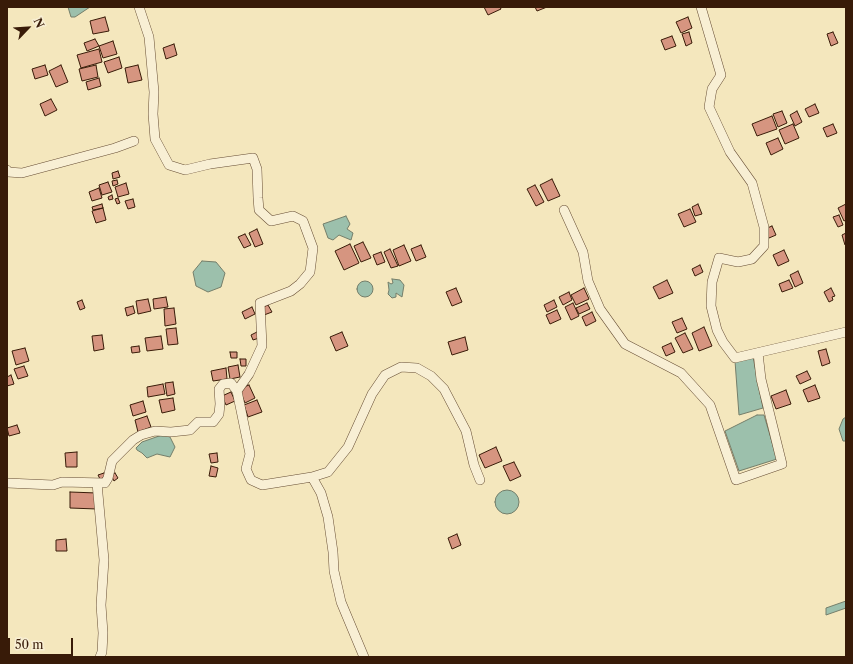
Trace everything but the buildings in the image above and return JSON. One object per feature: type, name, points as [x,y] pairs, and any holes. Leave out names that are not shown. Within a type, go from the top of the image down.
[{"type":"street","points":[[139,7],[149,37],[154,92],[153,114],[156,139],[169,165],[185,170],[210,164],[253,158],[257,169],[260,210],[271,221],[293,216],[303,221],[313,248],[310,272],[300,284],[291,291],[260,303],[262,346],[249,374],[237,391]]},
{"type":"street","points":[[701,7],[721,75],[712,89],[709,107],[730,152],[752,184],[764,228],[764,246],[752,259],[738,262],[719,258],[712,282],[711,306],[716,330],[735,358],[846,332]]},
{"type":"street","points":[[7,170],[8,172],[22,173],[115,148],[134,141]]},
{"type":"street","points":[[564,210],[582,252],[588,281],[600,309],[625,344],[681,373],[710,405],[736,480],[782,464],[761,379],[758,353]]},
{"type":"street","points":[[7,483],[52,485],[62,482],[105,483],[108,478],[112,461],[132,440],[141,435],[155,431],[171,432],[190,430],[198,422],[214,422],[219,414],[219,389],[223,384],[231,383],[237,391],[250,454],[246,469],[251,480],[262,485],[312,477],[328,472],[348,447],[372,394],[385,375],[401,367],[417,368],[431,376],[444,389],[466,431],[474,465],[480,480]]},
{"type":"street","points":[[312,477],[321,493],[328,517],[334,571],[341,602],[364,657]]},
{"type":"street","points":[[97,483],[104,560],[101,605],[102,640],[100,657]]},
{"type":"shaded area","points":[[68,7],[90,7],[75,17],[71,17]]},
{"type":"shaded area","points":[[346,216],[350,224],[347,229],[353,233],[351,240],[339,235],[333,240],[328,238],[323,224]]},
{"type":"shaded area","points":[[202,261],[216,262],[225,273],[221,287],[208,292],[196,286],[193,272]]},
{"type":"shaded area","points":[[392,279],[400,280],[404,285],[402,297],[396,293],[396,297],[392,298],[388,294],[388,282],[391,284],[393,283]]},
{"type":"shaded area","points":[[362,281],[368,281],[373,286],[371,295],[368,297],[362,297],[357,292],[357,286]]},
{"type":"shaded area","points":[[753,357],[763,408],[739,415],[735,361]]},
{"type":"shaded area","points":[[757,415],[764,415],[777,459],[739,471],[725,431]]},
{"type":"shaded area","points":[[846,417],[846,441],[843,441],[839,429],[843,419]]},
{"type":"shaded area","points":[[162,435],[170,437],[175,447],[170,457],[157,454],[147,458],[137,450],[136,448],[142,442]]},
{"type":"shaded area","points":[[507,490],[512,491],[518,497],[518,507],[512,513],[507,514],[502,513],[496,507],[495,502],[496,497],[502,491]]},
{"type":"shaded area","points":[[846,601],[846,608],[826,615],[826,608]]}]
